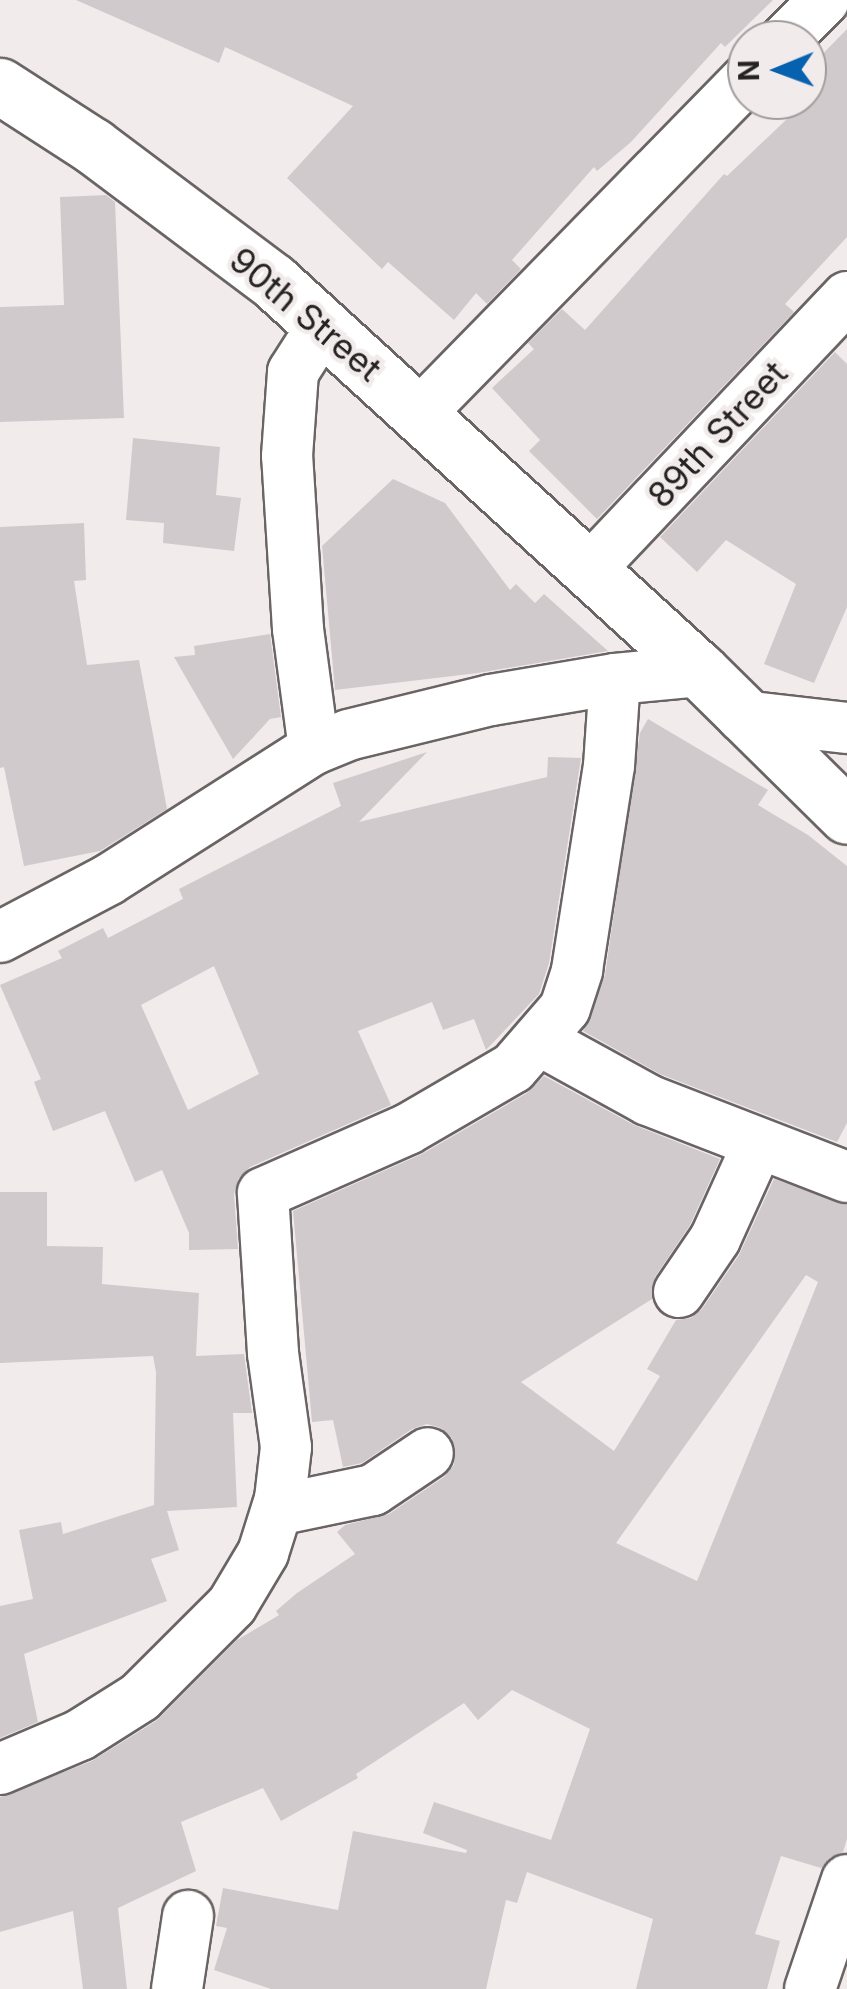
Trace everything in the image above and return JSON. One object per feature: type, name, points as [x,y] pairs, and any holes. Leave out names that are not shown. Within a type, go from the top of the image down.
[{"type":"street","points":[[805,20],[824,0]]},
{"type":"street","name":"90th Street","points":[[0,86],[93,146],[273,281],[700,672],[847,816]]},
{"type":"street","points":[[420,412],[727,100]]},
{"type":"street","name":"89th Street","points":[[588,571],[847,296]]},
{"type":"street","points":[[314,749],[298,629],[287,456],[293,372],[323,325]]},
{"type":"street","points":[[0,937],[108,880],[314,749],[406,720],[615,679],[700,672]]},
{"type":"street","points":[[0,1769],[80,1735],[140,1697],[232,1605],[263,1553],[277,1510],[286,1448],[273,1352],[263,1193],[408,1129],[513,1068],[565,1008],[577,970],[608,766],[615,679]]},
{"type":"street","points":[[742,716],[847,728]]},
{"type":"street","points":[[538,1040],[648,1100],[847,1177]]},
{"type":"street","points":[[679,1292],[715,1239],[758,1144]]},
{"type":"street","points":[[277,1510],[373,1490],[428,1452]]},
{"type":"street","points":[[810,1989],[847,1880]]},
{"type":"street","points":[[177,1989],[188,1916]]},
{"type":"building","points":[[76,0],[773,0],[753,20],[727,20],[727,45],[721,43],[631,142],[597,171],[594,167],[512,260],[521,269],[487,304],[476,293],[454,320],[388,262],[382,269],[287,178],[353,106],[225,47],[219,63]]},
{"type":"building","points":[[847,29],[847,237],[785,304],[794,312],[597,519],[529,451],[540,440],[492,388],[534,349],[528,343],[562,309],[585,330],[724,174],[727,176],[786,120],[827,120],[827,50]]},
{"type":"building","points":[[106,195],[115,202],[124,418],[0,422],[0,307],[64,305],[60,197]]},
{"type":"building","points":[[835,352],[847,364],[847,607],[814,683],[764,664],[796,584],[726,540],[697,572],[660,537]]},
{"type":"building","points":[[133,438],[220,447],[216,495],[241,498],[234,551],[163,543],[164,523],[126,520]]},
{"type":"building","points":[[393,479],[445,503],[510,590],[516,584],[535,603],[544,594],[608,651],[478,673],[335,690],[322,546]]},
{"type":"building","points":[[84,523],[86,580],[74,581],[87,665],[139,660],[167,809],[100,851],[24,866],[4,767],[0,768],[0,527]]},
{"type":"building","points":[[270,634],[281,717],[270,719],[233,759],[174,657],[195,655],[194,646]]},
{"type":"building","points":[[648,719],[768,790],[758,805],[808,835],[847,866],[847,1123],[837,1142],[660,1074],[583,1031],[605,975],[640,733]]},
{"type":"building","points":[[427,752],[359,822],[547,777],[548,757],[581,758],[549,963],[539,994],[486,1050],[474,1019],[443,1030],[432,1002],[358,1031],[391,1105],[250,1167],[238,1179],[234,1194],[238,1249],[189,1250],[189,1233],[162,1170],[135,1182],[105,1111],[53,1131],[34,1082],[41,1079],[0,985],[62,958],[58,951],[103,928],[108,938],[183,899],[179,889],[341,806],[333,783]],"holes":[[[214,966],[259,1074],[188,1110],[141,1005]]]},
{"type":"building","points":[[544,1076],[634,1125],[720,1159],[690,1225],[655,1277],[652,1299],[521,1382],[614,1451],[660,1376],[647,1369],[676,1320],[691,1318],[702,1309],[739,1255],[774,1179],[847,1205],[847,1839],[843,1852],[829,1858],[821,1868],[781,1856],[755,1934],[780,1941],[767,1989],[636,1989],[653,1919],[527,1872],[517,1903],[506,1900],[486,1989],[271,1989],[214,1970],[227,1928],[216,1926],[223,1888],[338,1910],[353,1831],[466,1853],[467,1850],[423,1833],[434,1802],[551,1840],[590,1729],[512,1690],[478,1720],[464,1703],[356,1774],[358,1778],[281,1821],[263,1788],[181,1822],[196,1871],[118,1908],[127,1989],[83,1989],[73,1911],[0,1932],[0,1797],[92,1761],[156,1721],[237,1640],[279,1615],[276,1611],[297,1593],[355,1554],[337,1532],[345,1525],[389,1514],[444,1477],[454,1465],[452,1438],[441,1428],[427,1424],[412,1429],[362,1463],[343,1467],[333,1420],[312,1422],[293,1211],[422,1154],[527,1093]],"holes":[[[806,1275],[818,1282],[697,1581],[616,1543]]]},
{"type":"building","points":[[0,1192],[47,1192],[47,1246],[103,1247],[102,1284],[199,1293],[196,1356],[244,1354],[252,1413],[233,1413],[237,1507],[167,1511],[179,1550],[151,1559],[167,1601],[24,1654],[38,1722],[0,1738],[0,1606],[33,1599],[19,1530],[61,1522],[63,1534],[154,1505],[156,1372],[153,1356],[0,1363]]}]
